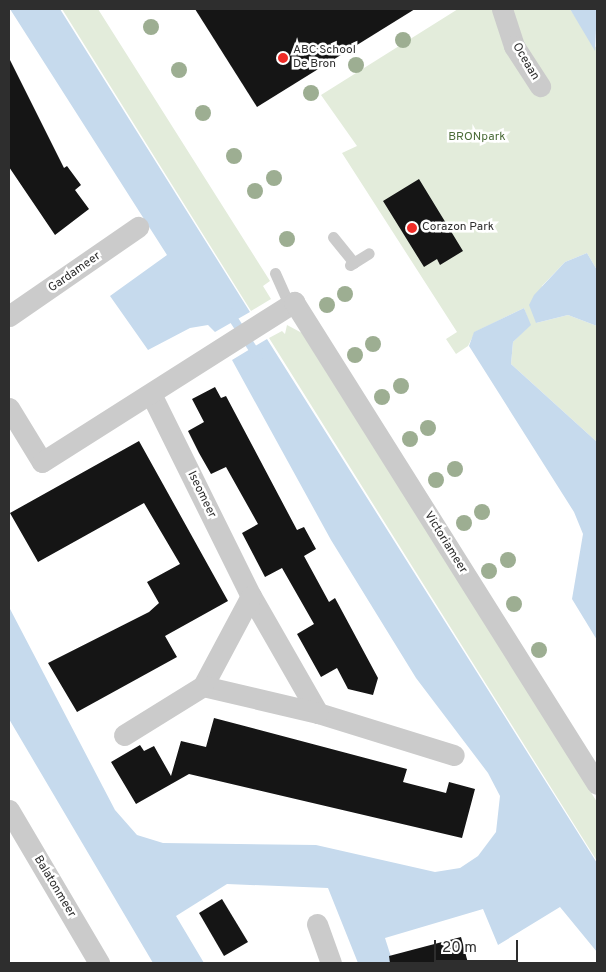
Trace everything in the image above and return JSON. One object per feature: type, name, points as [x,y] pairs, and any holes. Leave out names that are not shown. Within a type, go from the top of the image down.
[{"type":"street","name":"Oceaan","points":[[502,9],[514,46],[540,86]]},
{"type":"street","name":"Gardameer","points":[[9,316],[138,227]]},
{"type":"street","points":[[9,408],[42,462],[220,350],[286,306]]},
{"type":"street","name":"Victoriameer","points":[[286,306],[597,784]]},
{"type":"street","name":"Iseomeer","points":[[151,394],[251,596],[318,714]]},
{"type":"street","points":[[124,735],[203,686],[251,596]]},
{"type":"street","points":[[203,686],[318,714],[454,755]]},
{"type":"street","name":"Balatonmeer","points":[[9,810],[99,963]]},
{"type":"street","points":[[317,924],[331,963]]},
{"type":"lane","points":[[333,237],[352,264],[369,253]]},
{"type":"lane","points":[[275,273],[286,306]]},
{"type":"green space","points":[[62,9],[98,9],[270,281],[263,286],[271,299],[251,311]]},
{"type":"green space","name":"BRONpark","points":[[458,9],[570,9],[597,49],[597,270],[587,253],[565,262],[542,286],[536,323],[568,315],[597,326],[597,442],[511,364],[513,342],[530,325],[524,308],[475,332],[468,346],[456,354],[446,339],[457,332],[342,153],[357,146],[321,95]]},
{"type":"green space","points":[[287,325],[302,333],[597,802],[597,861],[269,338],[282,331],[285,334]]},
{"type":"water","points":[[10,9],[60,9],[250,312],[215,332],[208,325],[190,328],[148,350],[110,296],[167,255]]},
{"type":"water","points":[[570,9],[597,9],[595,51]]},
{"type":"water","points":[[587,253],[597,270],[597,326],[568,315],[536,323],[529,305],[534,295],[565,262]]},
{"type":"water","points":[[524,308],[531,325],[513,342],[511,364],[597,442],[597,640],[572,599],[583,534],[574,512],[469,346],[474,332]]},
{"type":"water","points":[[267,339],[597,863],[597,952],[560,907],[498,945],[483,909],[385,938],[393,963],[358,963],[328,888],[227,884],[176,916],[204,963],[153,963],[9,719],[9,607],[115,810],[137,835],[163,843],[316,845],[435,872],[460,868],[478,856],[496,832],[500,796],[488,773],[416,678],[331,540],[232,360]]},
{"type":"building","name":"ABC School De Bron","points":[[195,9],[415,9],[257,107]]},
{"type":"building","points":[[9,58],[64,168],[67,166],[81,185],[75,190],[89,209],[55,235],[9,167]]},
{"type":"building","points":[[419,179],[463,251],[440,265],[437,259],[424,267],[383,201]]},
{"type":"building","points":[[215,387],[221,398],[226,396],[297,530],[304,527],[316,549],[304,556],[329,602],[335,598],[378,678],[373,695],[348,689],[337,668],[321,677],[297,634],[314,624],[282,568],[265,577],[242,533],[258,524],[226,467],[211,474],[199,453],[188,431],[204,422],[192,399]]},
{"type":"building","points":[[139,441],[228,601],[165,636],[177,657],[77,712],[48,663],[149,612],[159,603],[147,582],[180,564],[144,503],[38,562],[10,513]]},
{"type":"building","points":[[214,718],[407,769],[403,782],[446,793],[449,782],[475,789],[462,838],[189,774],[136,804],[111,762],[140,745],[144,751],[154,746],[171,776],[181,741],[206,747]]},
{"type":"building","points":[[222,899],[248,942],[224,956],[199,913]]},
{"type":"building","points":[[461,937],[468,963],[390,963],[389,956]]},
{"type":"waterway","points":[[228,311],[258,357]]},
{"type":"place","name":"ABC School De Bron","points":[[283,58]]},
{"type":"place","name":"Corazon Park","points":[[412,228]]}]
